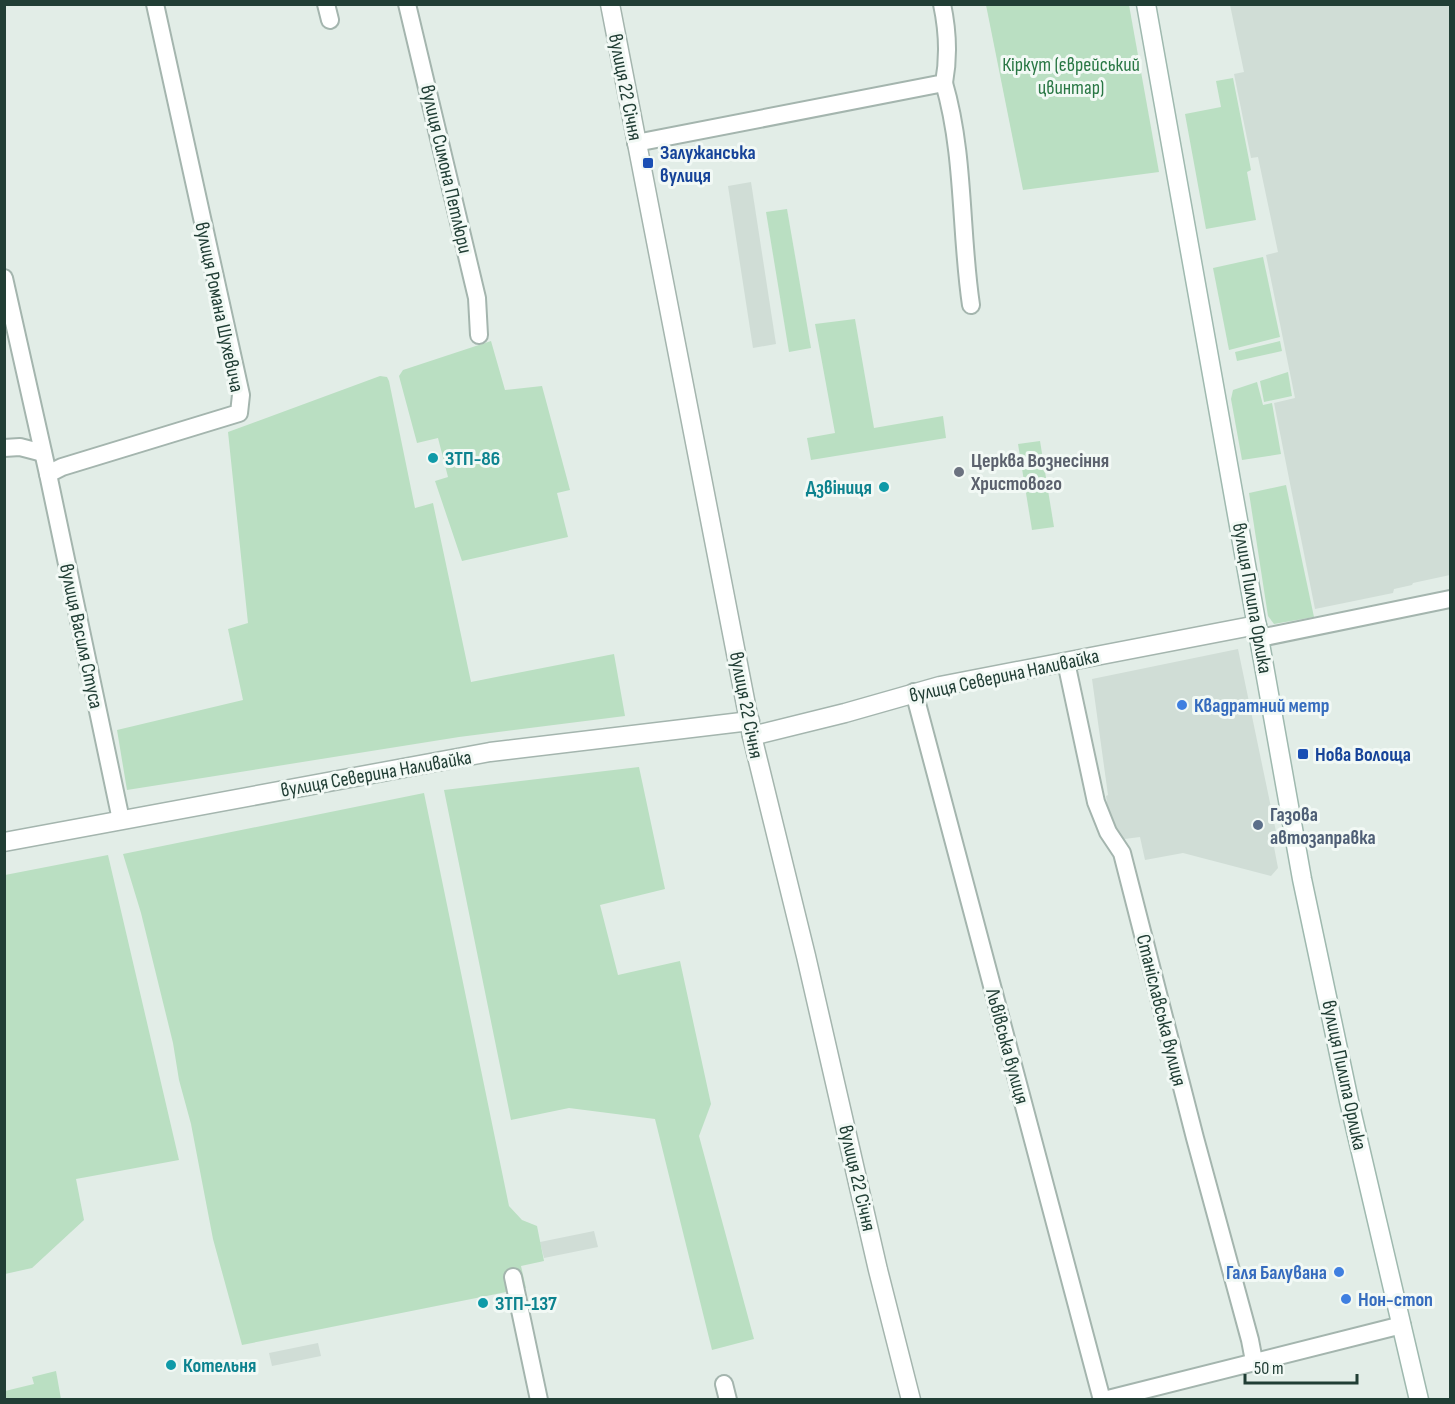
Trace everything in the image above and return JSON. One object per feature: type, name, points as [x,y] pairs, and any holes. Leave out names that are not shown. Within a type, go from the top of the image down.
[{"type":"street","name":"вулиця Романа Шухевича","points":[[48,474],[62,467],[239,413],[241,396],[155,4]]},
{"type":"street","name":"вулиця Симона Петлюри","points":[[407,4],[477,298],[478,335]]},
{"type":"street","name":"вулиця 22 Січня","points":[[610,4],[751,729],[911,1400]]},
{"type":"street","points":[[942,4],[947,31],[948,61],[944,84],[951,108],[958,156],[965,265],[971,305]]},
{"type":"street","name":"вулиця Пилипа Орлика","points":[[1146,4],[1302,879],[1349,1101],[1419,1400]]},
{"type":"street","points":[[636,143],[944,84]]},
{"type":"street","name":"вулиця Василя Стуса","points":[[4,278],[121,820]]},
{"type":"street","points":[[4,448],[20,447],[43,453]]},
{"type":"street","name":"вулиця Северина Наливайка","points":[[4,842],[490,752],[751,729],[845,713],[940,686],[1066,662],[1450,599]]},
{"type":"street","name":"Станіславська вулиця","points":[[1066,662],[1096,802],[1108,832],[1122,853],[1254,1361]]},
{"type":"street","name":"Львівська вулиця","points":[[914,692],[1103,1400]]},
{"type":"street","points":[[513,1277],[539,1400]]},
{"type":"street","points":[[1103,1400],[1402,1325]]},
{"type":"shaded area","points":[[1230,5],[1450,5],[1450,575],[1394,589],[1393,593],[1315,609],[1274,403],[1295,398],[1266,255],[1278,252],[1258,157],[1251,158],[1234,74],[1244,72]]},
{"type":"shaded area","points":[[751,182],[776,344],[753,348],[728,186]]},
{"type":"shaded area","points":[[1238,649],[1279,846],[1274,847],[1278,868],[1271,876],[1183,853],[1145,860],[1140,837],[1117,840],[1112,816],[1109,816],[1092,679]]},
{"type":"shaded area","points":[[594,1231],[598,1247],[544,1258],[540,1242]]},
{"type":"shaded area","points":[[318,1343],[321,1356],[272,1366],[269,1353]]},
{"type":"green space","name":"Кіркут (єврейський цвинтар)","points":[[986,5],[1129,5],[1159,172],[1023,190]]},
{"type":"green space","points":[[1233,78],[1251,170],[1247,172],[1256,220],[1206,229],[1185,114],[1221,107],[1216,81]]},
{"type":"green space","points":[[787,209],[811,348],[789,352],[766,212]]},
{"type":"green space","points":[[1263,257],[1280,337],[1229,350],[1213,268]]},
{"type":"green space","points":[[855,319],[874,428],[943,416],[946,438],[811,460],[807,438],[835,433],[815,324]]},
{"type":"green space","points":[[491,341],[505,390],[542,386],[570,490],[557,493],[568,537],[462,561],[435,481],[448,477],[438,438],[417,443],[399,376],[403,370]]},
{"type":"green space","points":[[1280,341],[1282,351],[1237,361],[1235,352]]},
{"type":"green space","points":[[1288,372],[1292,396],[1264,402],[1260,381]]},
{"type":"green space","points":[[380,376],[387,377],[389,381],[415,508],[433,503],[471,682],[614,654],[625,716],[459,737],[127,790],[117,730],[243,700],[228,629],[248,623],[228,432]]},
{"type":"green space","points":[[1257,382],[1263,405],[1272,403],[1281,454],[1242,460],[1231,399],[1233,390]]},
{"type":"green space","points":[[1040,441],[1054,527],[1032,530],[1018,444]]},
{"type":"green space","points":[[1286,485],[1314,617],[1274,624],[1268,616],[1249,493]]},
{"type":"green space","points":[[639,767],[665,889],[600,905],[618,975],[680,961],[711,1104],[699,1136],[754,1339],[712,1350],[655,1119],[569,1108],[511,1120],[444,790]]},
{"type":"green space","points":[[424,793],[509,1206],[522,1220],[537,1226],[544,1261],[521,1266],[526,1288],[242,1345],[213,1239],[173,1043],[141,913],[123,854]]},
{"type":"green space","points":[[108,855],[179,1160],[76,1179],[84,1220],[32,1268],[5,1274],[5,875]]},
{"type":"green space","points":[[56,1371],[61,1399],[5,1399],[5,1391],[34,1384],[32,1377]]},
{"type":"place","name":"Залужанська вулиця","points":[[648,163]]},
{"type":"place","name":"ЗТП-86","points":[[433,458]]},
{"type":"place","name":"Церква Вознесіння Христового","points":[[959,472]]},
{"type":"place","name":"Дзвіниця","points":[[884,487]]},
{"type":"place","name":"Квадратний метр","points":[[1182,705]]},
{"type":"place","name":"Нова Волоща","points":[[1303,754]]},
{"type":"place","name":"Газова автозаправка","points":[[1258,825]]},
{"type":"place","name":"Галя Балувана","points":[[1339,1272]]},
{"type":"place","name":"Нон-стоп","points":[[1346,1299]]},
{"type":"place","name":"ЗТП-137","points":[[483,1303]]},
{"type":"place","name":"Котельня","points":[[171,1365]]}]
